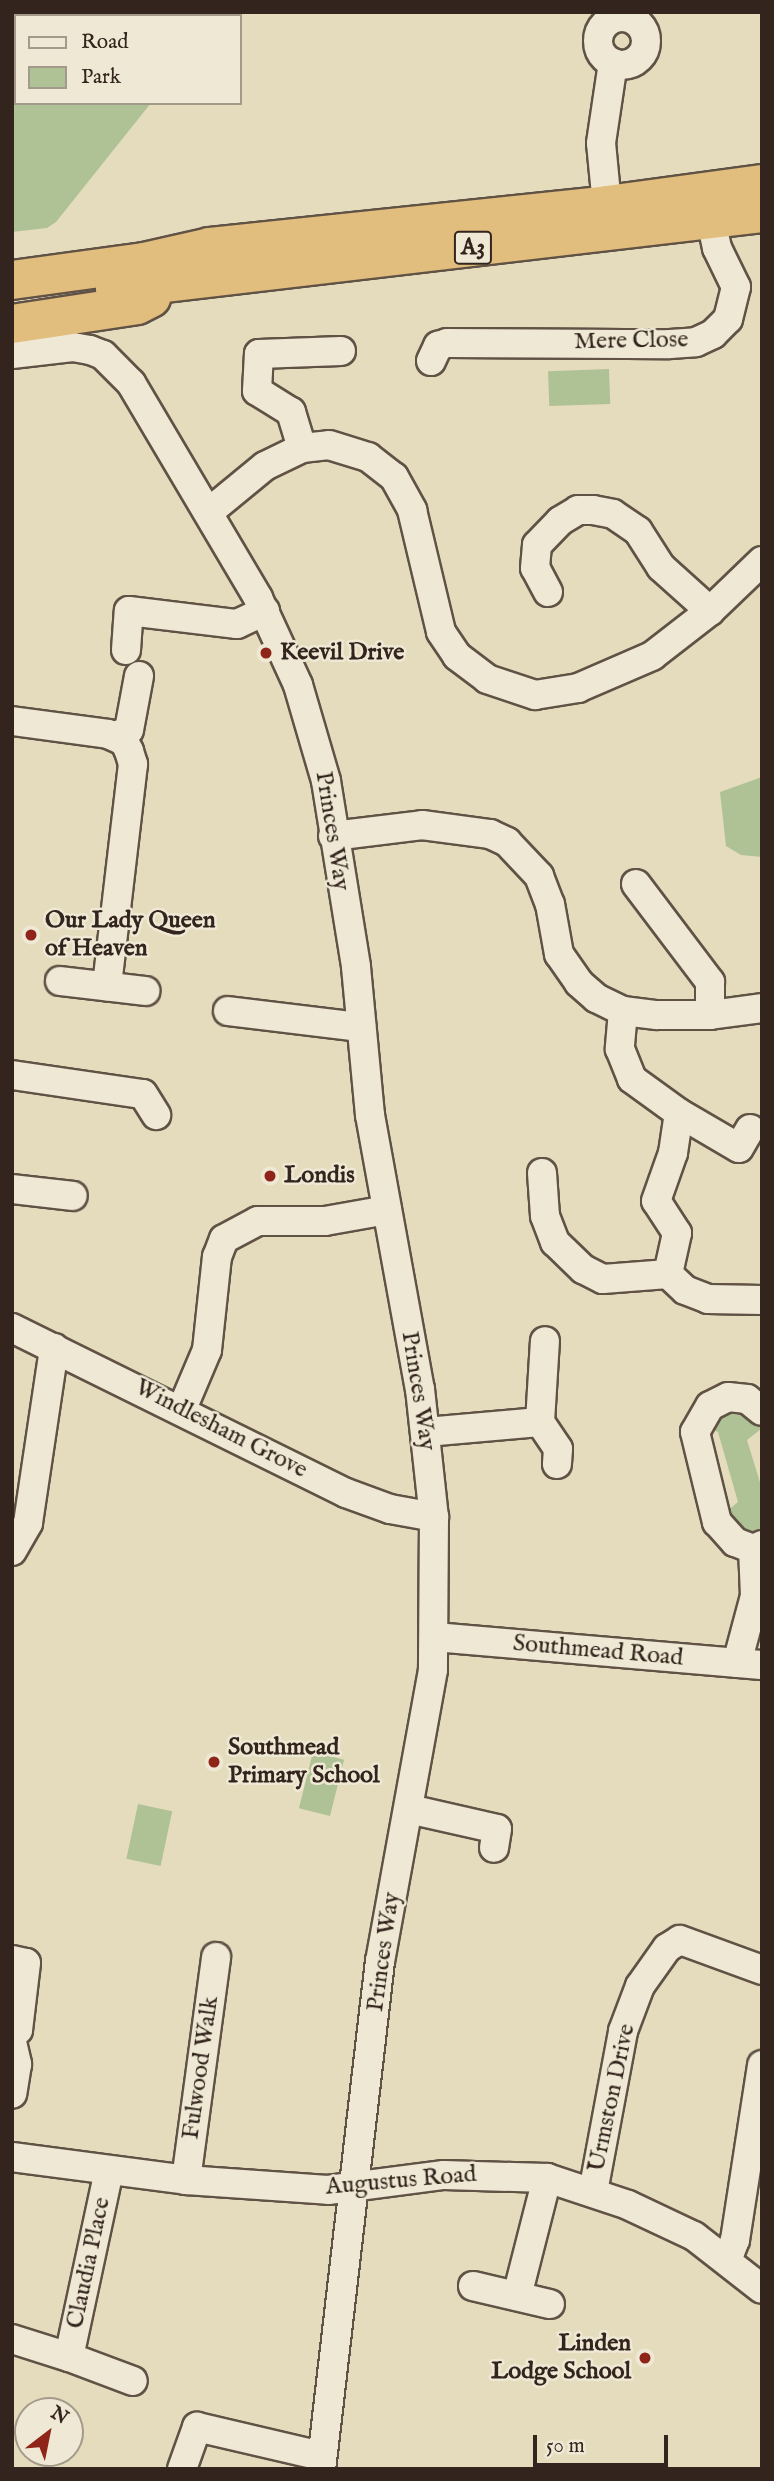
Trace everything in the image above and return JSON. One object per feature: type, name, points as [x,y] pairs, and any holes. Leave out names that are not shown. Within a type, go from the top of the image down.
[{"type":"highway","name":"A3","points":[[12,280],[144,262],[210,247],[607,205],[762,184]]},
{"type":"highway","name":"A3","points":[[12,302],[762,213]]},
{"type":"highway","name":"A3","points":[[12,257],[168,241],[210,247]]},
{"type":"highway","name":"A3","points":[[12,324],[137,304],[185,282]]},
{"type":"street","points":[[607,205],[601,143],[613,64]]},
{"type":"street","name":"Mere Close","points":[[431,360],[439,346],[447,343],[670,344],[696,342],[713,334],[727,318],[736,287],[717,248],[711,220]]},
{"type":"street","name":"Princes Way","points":[[12,354],[73,347],[103,355],[131,383],[265,611],[312,726],[326,781],[361,1027],[370,1115],[426,1432],[434,1517],[434,1637],[431,1682],[386,1922],[322,2462]]},
{"type":"street","points":[[302,449],[291,412],[257,391],[259,354],[341,351]]},
{"type":"street","points":[[209,512],[265,466],[302,449],[329,445],[368,457],[394,477],[412,510],[441,632],[457,656],[498,683],[535,695],[578,688],[652,656],[710,611],[762,561]]},
{"type":"street","points":[[548,592],[535,568],[537,545],[559,521],[578,510],[593,510],[613,514],[638,531],[661,567],[710,611]]},
{"type":"street","points":[[126,650],[129,611],[237,624],[265,611]]},
{"type":"street","points":[[116,736],[129,730],[138,676]]},
{"type":"street","points":[[12,721],[116,736],[124,741],[133,764],[107,986]]},
{"type":"street","points":[[333,836],[422,825],[467,829],[507,842],[539,876],[550,904],[559,954],[579,983],[623,1011],[710,1015],[762,1008]]},
{"type":"street","points":[[636,884],[710,982],[710,1015]]},
{"type":"street","points":[[60,981],[145,990]]},
{"type":"street","points":[[228,1011],[361,1027]]},
{"type":"street","points":[[623,1011],[622,1064],[632,1079],[679,1113],[739,1148],[750,1129]]},
{"type":"street","points":[[12,1075],[144,1094],[156,1115]]},
{"type":"street","points":[[668,1274],[677,1233],[656,1201],[673,1153],[679,1113]]},
{"type":"street","points":[[542,1173],[545,1216],[565,1256],[603,1279],[668,1274],[685,1290],[708,1299],[762,1300]]},
{"type":"street","points":[[12,1189],[74,1196]]},
{"type":"street","points":[[182,1409],[207,1350],[216,1257],[224,1239],[258,1221],[326,1221],[387,1210]]},
{"type":"street","name":"Windlesham Grove","points":[[12,1328],[182,1409],[346,1493],[390,1509],[434,1517]]},
{"type":"street","points":[[545,1341],[540,1422],[558,1449],[557,1464]]},
{"type":"street","points":[[12,1551],[28,1523],[54,1348]]},
{"type":"street","points":[[749,1664],[757,1547],[735,1542],[717,1522],[695,1432],[710,1406],[728,1397],[747,1399],[762,1411]]},
{"type":"street","points":[[426,1432],[540,1422]]},
{"type":"street","name":"Southmead Road","points":[[434,1637],[749,1664]]},
{"type":"street","points":[[409,1809],[496,1829],[494,1848]]},
{"type":"street","name":"Urmston Drive","points":[[593,2192],[623,2031],[640,1986],[667,1948],[680,1940],[762,1970]]},
{"type":"street","name":"Fulwood Walk","points":[[186,2179],[216,1957]]},
{"type":"street","points":[[12,1960],[26,1963],[18,2030],[12,2035]]},
{"type":"street","points":[[12,2042],[18,2064],[12,2094]]},
{"type":"street","points":[[728,2258],[735,2240],[762,2065]]},
{"type":"street","name":"Augustus Road","points":[[12,2157],[186,2179],[353,2188],[444,2175],[547,2178],[593,2192],[662,2220],[728,2258],[762,2289]]},
{"type":"street","name":"Claudia Place","points":[[69,2357],[109,2170]]},
{"type":"street","points":[[517,2296],[547,2178]]},
{"type":"street","points":[[473,2286],[550,2304]]},
{"type":"street","name":"Claudia Place","points":[[12,2339],[133,2381]]},
{"type":"street","points":[[182,2469],[197,2427],[322,2462]]},
{"type":"green space","points":[[12,12],[195,12],[14,14],[14,105],[149,105],[56,222],[47,228],[12,232]]},
{"type":"green space","points":[[609,369],[610,404],[549,406],[548,371]]},
{"type":"green space","points":[[762,777],[762,857],[741,855],[726,846],[720,792]]},
{"type":"green space","points":[[728,1404],[758,1419],[761,1429],[747,1440],[762,1489],[762,1536],[752,1538],[723,1514],[738,1502],[718,1432],[702,1425]]},
{"type":"green space","points":[[313,1752],[344,1760],[330,1816],[299,1808]]},
{"type":"green space","points":[[138,1804],[172,1811],[161,1866],[126,1859]]},
{"type":"place","name":"Keevil Drive","points":[[266,653]]},
{"type":"place","name":"Our Lady Queen of Heaven","points":[[31,935]]},
{"type":"place","name":"Londis","points":[[270,1176]]},
{"type":"place","name":"Southmead Primary School","points":[[214,1762]]},
{"type":"place","name":"Linden Lodge School","points":[[645,2358]]}]
